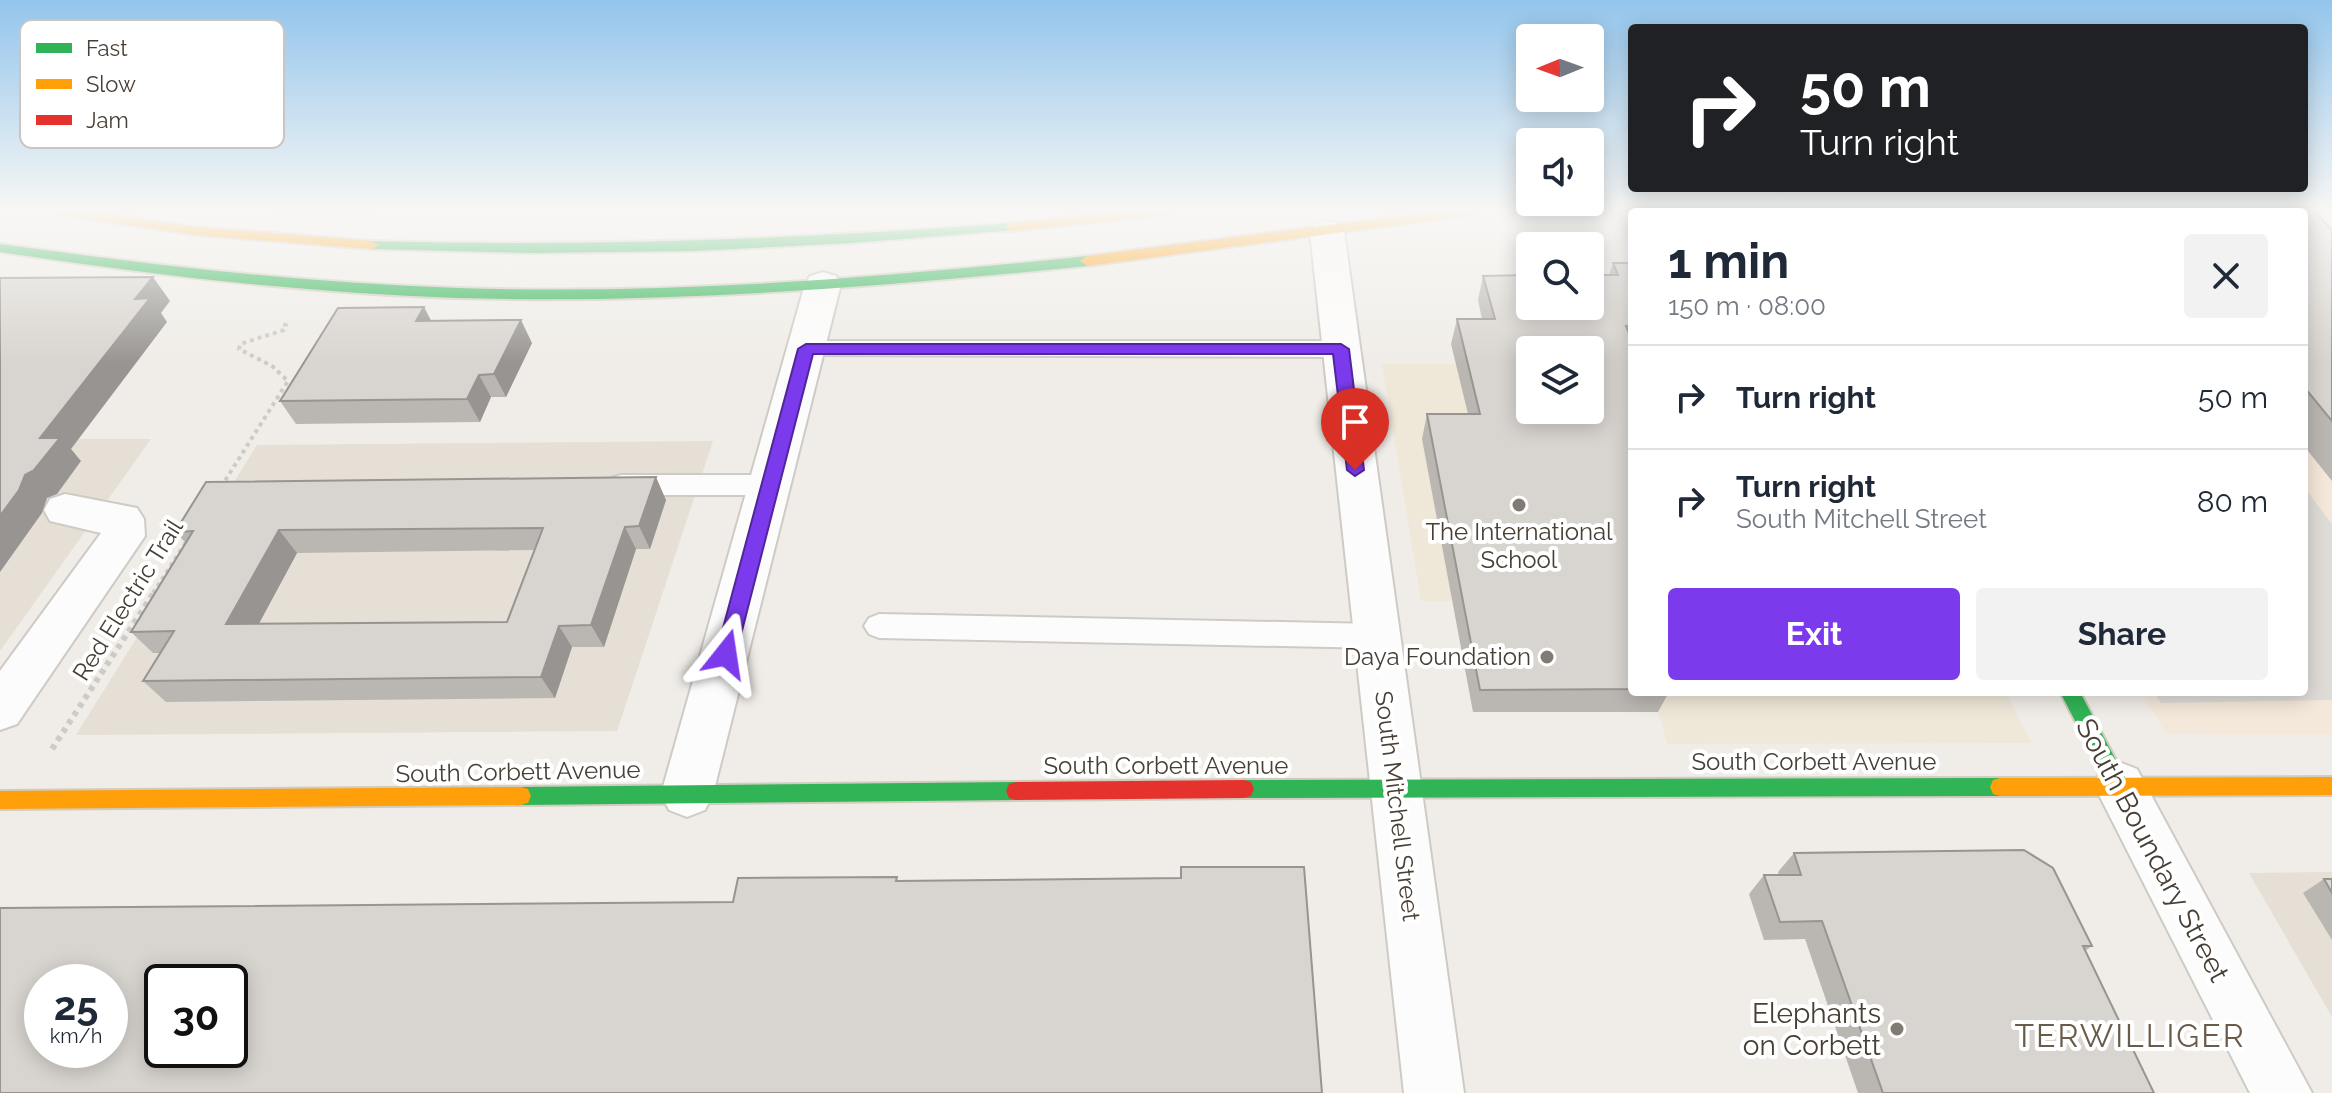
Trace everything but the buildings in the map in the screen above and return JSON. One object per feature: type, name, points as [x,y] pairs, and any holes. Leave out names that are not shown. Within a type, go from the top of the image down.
[{"type":"main road","points":[[99,262],[281,282],[435,291],[598,294],[835,273],[1054,262]]},
{"type":"main road","name":"South Boundary Street","points":[[2072,696],[2119,785]]},
{"type":"main road","name":"South Corbett Avenue","points":[[0,800],[1394,788],[2332,786]]},
{"type":"street","name":"South Mitchell Street","points":[[1331,262],[1434,1093]]},
{"type":"street","points":[[687,794],[806,349],[835,273]]},
{"type":"street","points":[[0,709],[123,536],[122,519],[65,510]]},
{"type":"street","name":"South Boundary Street","points":[[2119,785],[2282,1093]]},
{"type":"lane","points":[[806,349],[1341,349]]},
{"type":"lane","points":[[596,485],[770,485]]},
{"type":"lane","points":[[879,626],[1376,636]]},
{"type":"path","points":[[215,496],[288,381],[272,366],[239,349],[240,344],[284,330],[286,325],[269,321],[258,309],[281,282]]},
{"type":"path","name":"Red Electric Trail","points":[[22,800],[61,734],[192,532]]},
{"type":"shaded area","points":[[2308,262],[2332,262],[2332,735],[2166,734],[2144,696],[2308,696]]},
{"type":"shaded area","name":"The International School","points":[[1382,364],[1516,364],[1516,424],[1593,424],[1625,600],[1421,601]]},
{"type":"shaded area","points":[[0,439],[151,439],[0,651]]},
{"type":"shaded area","points":[[713,441],[617,731],[76,735],[257,445]]},
{"type":"shaded area","points":[[2308,492],[2332,524],[2332,700],[2161,703],[2157,696],[2308,696]]},
{"type":"shaded area","points":[[1654,696],[2008,696],[2031,743],[1667,744]]},
{"type":"shaded area","points":[[2332,872],[2332,1017],[2249,873]]},
{"type":"traffic: fast","points":[[102,262],[327,286],[525,294],[806,286],[1077,262]]},
{"type":"traffic: fast","points":[[2072,696],[2119,785]]},
{"type":"traffic: fast","points":[[1244,789],[2000,787]]},
{"type":"traffic: fast","points":[[521,796],[1016,791]]},
{"type":"traffic: slow","points":[[2000,787],[2332,786]]},
{"type":"traffic: slow","points":[[0,800],[521,796]]},
{"type":"traffic: jam","points":[[1016,791],[1244,789]]},
{"type":"place","name":"The International School","points":[[1519,505]]},
{"type":"place","name":"Daya Foundation","points":[[1547,657]]},
{"type":"place","name":"Elephants on Corbett","points":[[1897,1029]]},
{"type":"district","name":"TERWILLIGER","points":[[2130,1036]]},
{"type":"route","points":[[726,654],[806,349],[1341,349],[1355,470]]}]
